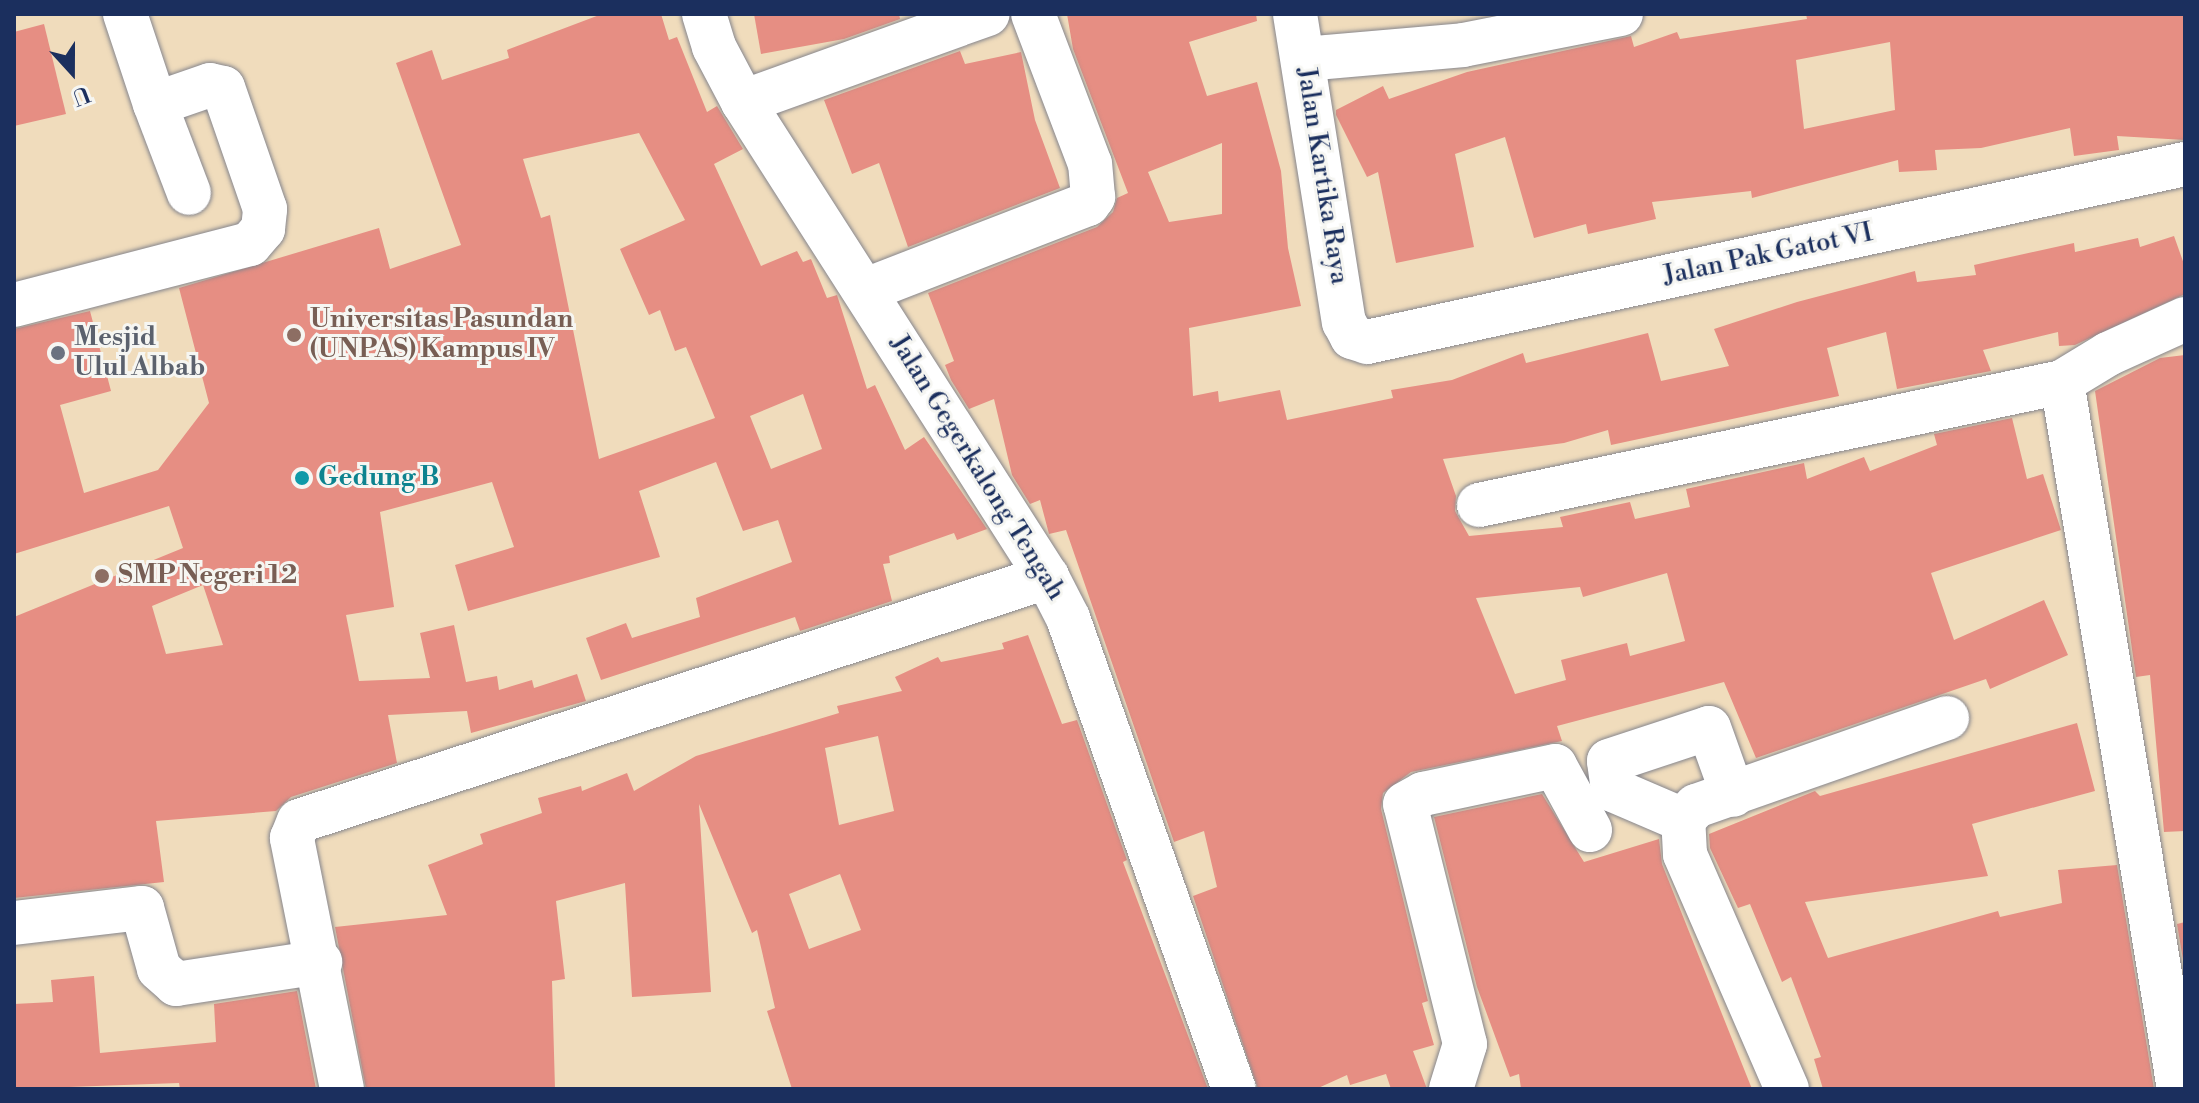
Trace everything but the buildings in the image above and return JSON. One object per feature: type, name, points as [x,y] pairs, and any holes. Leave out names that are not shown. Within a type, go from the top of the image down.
[{"type":"street","points":[[125,14],[189,193]]},
{"type":"street","name":"Jalan Gegerkalong Tengah","points":[[704,14],[714,47],[743,102],[1047,577],[1089,676],[1234,1089]]},
{"type":"street","points":[[743,102],[988,14]]},
{"type":"street","points":[[866,290],[1088,204],[1095,186],[1090,164],[1033,14]]},
{"type":"street","name":"Jalan Kartika Raya","points":[[1295,14],[1344,322],[1352,337]]},
{"type":"street","points":[[1304,59],[1463,45],[1621,14]]},
{"type":"street","points":[[14,305],[250,244],[263,229],[265,209],[223,88],[210,85],[155,104]]},
{"type":"street","name":"Jalan Pak Gatot VI","points":[[1352,337],[1367,342],[1383,339],[2185,164]]},
{"type":"street","points":[[1479,505],[2062,382],[2108,354],[2185,319]]},
{"type":"street","points":[[2062,382],[2179,1089]]},
{"type":"street","points":[[342,1089],[320,962],[292,838],[299,821],[1047,577]]},
{"type":"street","points":[[1787,1089],[1685,854],[1683,820],[1696,806],[1947,718]]},
{"type":"street","points":[[1683,820],[1613,790],[1609,761],[1709,728],[1733,795]]},
{"type":"street","points":[[1451,1089],[1465,1044],[1405,804],[1423,794],[1555,766],[1590,830]]},
{"type":"street","points":[[14,923],[142,908],[159,969],[176,984],[320,962]]},
{"type":"place","name":"Universitas Pasundan (UNPAS) Kampus IV","points":[[294,335]]},
{"type":"place","name":"Mesjid Ulul Albab","points":[[58,353]]},
{"type":"place","name":"Gedung B","points":[[302,478]]},
{"type":"place","name":"SMP Negeri 12","points":[[102,576]]}]
